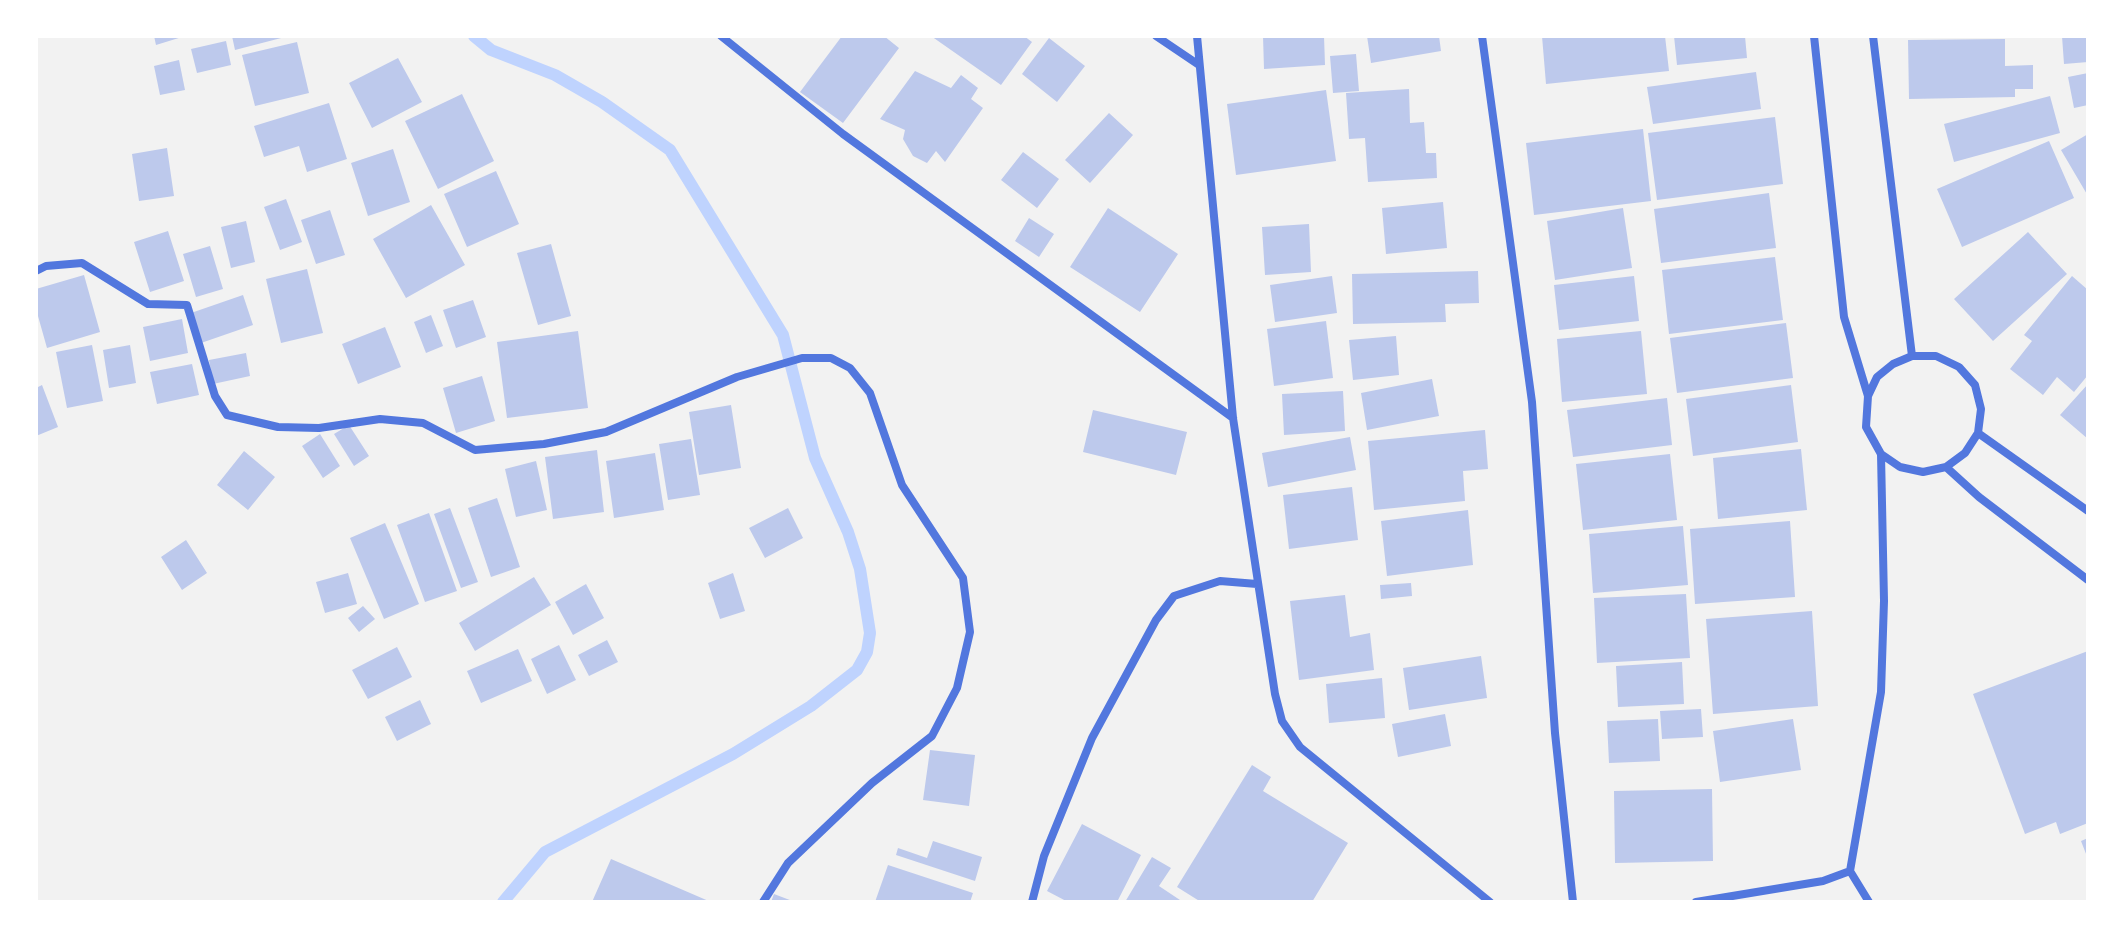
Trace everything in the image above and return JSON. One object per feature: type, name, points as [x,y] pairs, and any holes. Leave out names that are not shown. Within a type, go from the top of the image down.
[{"type":"street","points":[[721,36],[843,134],[1233,418]]},
{"type":"street","points":[[1156,36],[1199,65]]},
{"type":"street","points":[[1197,36],[1233,418],[1257,584],[1282,721],[1300,747],[1490,902]]},
{"type":"street","points":[[1482,36],[1532,402],[1555,733],[1573,902]]},
{"type":"street","points":[[1814,36],[1844,317],[1868,396],[1866,427],[1881,454],[1900,467],[1923,472],[1946,467],[1965,453],[1978,433],[1981,409],[1975,385],[1959,367],[1936,356],[1912,356],[1893,364],[1877,377],[1868,396]]},
{"type":"street","points":[[1873,36],[1912,356]]},
{"type":"street","points":[[36,271],[46,266],[82,263],[148,304],[187,305],[215,396],[227,415],[278,427],[319,428],[380,419],[423,423],[475,450],[544,444],[606,432],[737,377],[802,358],[831,358],[850,368],[870,393],[902,485],[963,578],[970,632],[957,688],[932,736],[872,783],[788,863],[763,902]]},
{"type":"street","points":[[1978,433],[2088,511]]},
{"type":"street","points":[[1869,902],[1850,871],[1881,692],[1884,601],[1881,454]]},
{"type":"street","points":[[1946,467],[1979,497],[2088,580]]},
{"type":"street","points":[[1032,902],[1044,856],[1092,738],[1156,620],[1174,596],[1220,581],[1257,584]]},
{"type":"street","points":[[1696,902],[1823,881],[1850,871]]},
{"type":"building","points":[[154,36],[182,36],[182,37],[156,45]]},
{"type":"building","points":[[232,36],[285,36],[285,37],[235,50]]},
{"type":"building","points":[[842,36],[884,36],[899,48],[843,123],[800,92]]},
{"type":"building","points":[[931,36],[1024,36],[1032,42],[1001,85]]},
{"type":"building","points":[[1263,36],[1324,36],[1325,65],[1264,69]]},
{"type":"building","points":[[1367,36],[1439,36],[1441,51],[1371,63]]},
{"type":"building","points":[[1542,36],[1665,36],[1669,71],[1546,84]]},
{"type":"building","points":[[1674,36],[1745,36],[1747,58],[1677,65]]},
{"type":"building","points":[[2062,36],[2088,36],[2088,62],[2064,64]]},
{"type":"building","points":[[1049,38],[1085,66],[1057,102],[1022,74]]},
{"type":"building","points":[[2005,39],[2005,66],[2033,65],[2033,89],[2015,89],[2015,97],[1909,99],[1908,40]]},
{"type":"building","points":[[226,41],[231,65],[197,73],[191,49]]},
{"type":"building","points":[[297,42],[309,93],[255,106],[242,55]]},
{"type":"building","points":[[1356,54],[1359,91],[1333,93],[1330,56]]},
{"type":"building","points":[[398,58],[422,102],[372,128],[349,83]]},
{"type":"building","points":[[179,60],[185,90],[160,95],[154,66]]},
{"type":"building","points":[[915,71],[951,88],[961,75],[978,88],[971,99],[983,108],[945,162],[936,151],[927,163],[913,156],[903,139],[905,130],[880,119]]},
{"type":"building","points":[[1756,72],[1761,109],[1653,124],[1647,87]]},
{"type":"building","points":[[2088,73],[2088,105],[2074,108],[2068,77]]},
{"type":"building","points":[[1409,89],[1410,123],[1424,122],[1426,153],[1436,153],[1437,178],[1368,182],[1365,138],[1349,139],[1346,93]]},
{"type":"building","points":[[1326,90],[1336,161],[1236,175],[1227,104]]},
{"type":"building","points":[[462,94],[494,161],[438,189],[405,121]]},
{"type":"building","points":[[2050,96],[2060,133],[1954,162],[1944,124]]},
{"type":"building","points":[[329,103],[347,159],[307,172],[299,146],[264,157],[254,126]]},
{"type":"building","points":[[1109,113],[1133,135],[1090,183],[1065,160]]},
{"type":"building","points":[[1775,117],[1783,184],[1657,200],[1648,133]]},
{"type":"building","points":[[1643,129],[1651,201],[1534,215],[1526,143]]},
{"type":"building","points":[[2088,134],[2088,196],[2061,150]]},
{"type":"building","points":[[2049,141],[2074,198],[1962,247],[1937,189]]},
{"type":"building","points":[[167,148],[174,196],[139,201],[132,154]]},
{"type":"building","points":[[393,149],[410,202],[368,216],[351,163]]},
{"type":"building","points":[[1023,152],[1059,179],[1037,208],[1001,180]]},
{"type":"building","points":[[496,171],[519,224],[467,247],[444,194]]},
{"type":"building","points":[[1769,193],[1776,248],[1661,263],[1654,209]]},
{"type":"building","points":[[286,199],[302,242],[280,250],[264,207]]},
{"type":"building","points":[[1443,202],[1447,248],[1386,254],[1382,208]]},
{"type":"building","points":[[431,205],[465,265],[406,298],[373,239]]},
{"type":"building","points":[[1108,208],[1178,254],[1140,312],[1070,267]]},
{"type":"building","points":[[1623,208],[1632,268],[1555,280],[1547,221]]},
{"type":"building","points":[[330,210],[345,255],[316,264],[301,220]]},
{"type":"building","points":[[1029,218],[1054,234],[1039,257],[1015,241]]},
{"type":"building","points":[[246,221],[255,262],[231,268],[221,227]]},
{"type":"building","points":[[1309,224],[1311,272],[1265,275],[1262,227]]},
{"type":"building","points":[[168,231],[184,281],[150,292],[134,242]]},
{"type":"building","points":[[2028,232],[2067,274],[1993,341],[1954,299]]},
{"type":"building","points":[[551,244],[571,316],[538,325],[517,253]]},
{"type":"building","points":[[210,246],[223,289],[196,297],[183,254]]},
{"type":"building","points":[[1775,257],[1783,320],[1669,334],[1662,270]]},
{"type":"building","points":[[307,269],[323,333],[281,343],[266,279]]},
{"type":"building","points":[[1478,271],[1479,303],[1445,304],[1446,322],[1353,324],[1352,274]]},
{"type":"building","points":[[84,275],[100,332],[47,348],[36,309],[36,289]]},
{"type":"building","points":[[1332,276],[1337,313],[1275,322],[1270,285]]},
{"type":"building","points":[[1634,276],[1639,321],[1559,330],[1554,285]]},
{"type":"building","points":[[2072,276],[2088,290],[2088,375],[2074,392],[2057,377],[2043,395],[2010,369],[2032,341],[2024,335]]},
{"type":"building","points":[[243,295],[253,325],[201,343],[191,313]]},
{"type":"building","points":[[473,300],[486,337],[456,348],[443,310]]},
{"type":"building","points":[[431,315],[443,346],[426,353],[414,322]]},
{"type":"building","points":[[182,319],[188,353],[150,361],[143,327]]},
{"type":"building","points":[[1326,321],[1333,378],[1274,386],[1267,329]]},
{"type":"building","points":[[1786,323],[1793,378],[1677,393],[1670,338]]},
{"type":"building","points":[[385,327],[401,367],[358,384],[342,344]]},
{"type":"building","points":[[578,331],[588,408],[507,418],[497,342]]},
{"type":"building","points":[[1641,331],[1647,394],[1562,402],[1557,339]]},
{"type":"building","points":[[1396,336],[1399,375],[1353,380],[1349,340]]},
{"type":"building","points":[[92,345],[103,401],[67,408],[56,352]]},
{"type":"building","points":[[130,345],[136,383],[109,388],[103,350]]},
{"type":"building","points":[[246,353],[250,376],[213,384],[209,360]]},
{"type":"building","points":[[192,364],[199,395],[157,404],[150,372]]},
{"type":"building","points":[[482,376],[495,421],[456,433],[443,388]]},
{"type":"building","points":[[1432,379],[1439,416],[1367,430],[1361,393]]},
{"type":"building","points":[[2088,384],[2088,439],[2060,415]]},
{"type":"building","points":[[42,385],[58,427],[36,436],[36,388]]},
{"type":"building","points":[[1791,385],[1798,442],[1693,456],[1686,399]]},
{"type":"building","points":[[1343,391],[1345,431],[1284,435],[1282,394]]},
{"type":"building","points":[[1667,398],[1672,445],[1573,457],[1567,410]]},
{"type":"building","points":[[731,405],[741,468],[699,475],[689,412]]},
{"type":"building","points":[[1093,410],[1187,432],[1176,475],[1083,452]]},
{"type":"building","points":[[349,425],[369,456],[354,466],[334,434]]},
{"type":"building","points":[[1485,430],[1488,469],[1463,471],[1465,501],[1374,510],[1368,441]]},
{"type":"building","points":[[320,434],[340,466],[323,478],[302,446]]},
{"type":"building","points":[[1350,437],[1356,470],[1268,487],[1262,453]]},
{"type":"building","points":[[691,439],[700,495],[668,500],[659,444]]},
{"type":"building","points":[[1801,449],[1807,510],[1718,519],[1713,458]]},
{"type":"building","points":[[597,450],[604,512],[553,519],[545,457]]},
{"type":"building","points":[[244,451],[275,477],[248,510],[217,485]]},
{"type":"building","points":[[655,453],[664,510],[614,518],[606,461]]},
{"type":"building","points":[[1670,454],[1677,520],[1583,530],[1576,464]]},
{"type":"building","points":[[536,461],[547,510],[516,517],[505,469]]},
{"type":"building","points":[[1352,487],[1358,540],[1289,549],[1283,495]]},
{"type":"building","points":[[497,498],[520,567],[491,577],[468,508]]},
{"type":"building","points":[[450,508],[478,582],[461,588],[434,514]]},
{"type":"building","points":[[788,508],[803,538],[765,558],[749,528]]},
{"type":"building","points":[[1468,510],[1473,565],[1387,576],[1381,521]]},
{"type":"building","points":[[429,513],[457,591],[425,602],[397,525]]},
{"type":"building","points":[[1790,521],[1795,597],[1695,604],[1690,529]]},
{"type":"building","points":[[385,523],[419,604],[384,619],[350,538]]},
{"type":"building","points":[[1683,526],[1688,585],[1593,593],[1589,534]]},
{"type":"building","points":[[186,540],[207,573],[182,590],[161,557]]},
{"type":"building","points":[[348,573],[357,604],[325,613],[316,582]]},
{"type":"building","points":[[733,573],[745,611],[720,619],[708,583]]},
{"type":"building","points":[[534,577],[551,605],[475,651],[459,623]]},
{"type":"building","points":[[1411,583],[1412,596],[1381,599],[1380,585]]},
{"type":"building","points":[[586,584],[604,618],[573,635],[555,602]]},
{"type":"building","points":[[1686,594],[1690,658],[1597,663],[1594,598]]},
{"type":"building","points":[[1345,595],[1350,637],[1370,633],[1374,670],[1299,680],[1290,601]]},
{"type":"building","points":[[363,606],[375,619],[359,632],[348,618]]},
{"type":"building","points":[[1812,611],[1818,706],[1713,714],[1706,619]]},
{"type":"building","points":[[607,640],[618,662],[589,676],[578,655]]},
{"type":"building","points":[[559,645],[576,680],[547,694],[531,659]]},
{"type":"building","points":[[397,647],[412,677],[368,699],[352,670]]},
{"type":"building","points":[[518,649],[532,681],[481,703],[467,671]]},
{"type":"building","points":[[2088,651],[2088,823],[2060,834],[2056,822],[2025,834],[1973,694]]},
{"type":"building","points":[[1481,656],[1487,698],[1409,710],[1403,668]]},
{"type":"building","points":[[1682,662],[1684,704],[1618,707],[1616,666]]},
{"type":"building","points":[[1382,678],[1385,718],[1329,723],[1326,684]]},
{"type":"building","points":[[420,700],[431,724],[397,741],[385,717]]},
{"type":"building","points":[[1701,709],[1703,737],[1662,739],[1660,711]]},
{"type":"building","points":[[1445,714],[1451,746],[1398,757],[1392,724]]},
{"type":"building","points":[[1658,719],[1660,761],[1609,763],[1607,721]]},
{"type":"building","points":[[1793,719],[1801,770],[1720,782],[1713,731]]},
{"type":"building","points":[[930,750],[975,755],[969,806],[923,800]]},
{"type":"building","points":[[1252,765],[1271,777],[1263,791],[1348,843],[1312,902],[1201,902],[1177,887]]},
{"type":"building","points":[[1712,789],[1713,861],[1615,863],[1614,791]]},
{"type":"building","points":[[1082,824],[1141,855],[1117,902],[1068,902],[1047,891]]},
{"type":"building","points":[[2088,838],[2088,859],[2081,841]]},
{"type":"building","points":[[933,841],[982,857],[975,881],[896,855],[898,848],[927,858]]},
{"type":"building","points":[[1152,857],[1171,868],[1159,886],[1180,900],[1125,902]]},
{"type":"building","points":[[611,859],[711,902],[592,902]]},
{"type":"building","points":[[888,865],[973,893],[970,902],[875,902]]},
{"type":"building","points":[[774,894],[795,902],[771,902]]},
{"type":"waterway","points":[[474,36],[491,50],[555,75],[602,102],[670,150],[783,335],[815,458],[848,532],[860,569],[870,633],[867,652],[857,670],[811,706],[733,754],[545,852],[503,902]]}]
